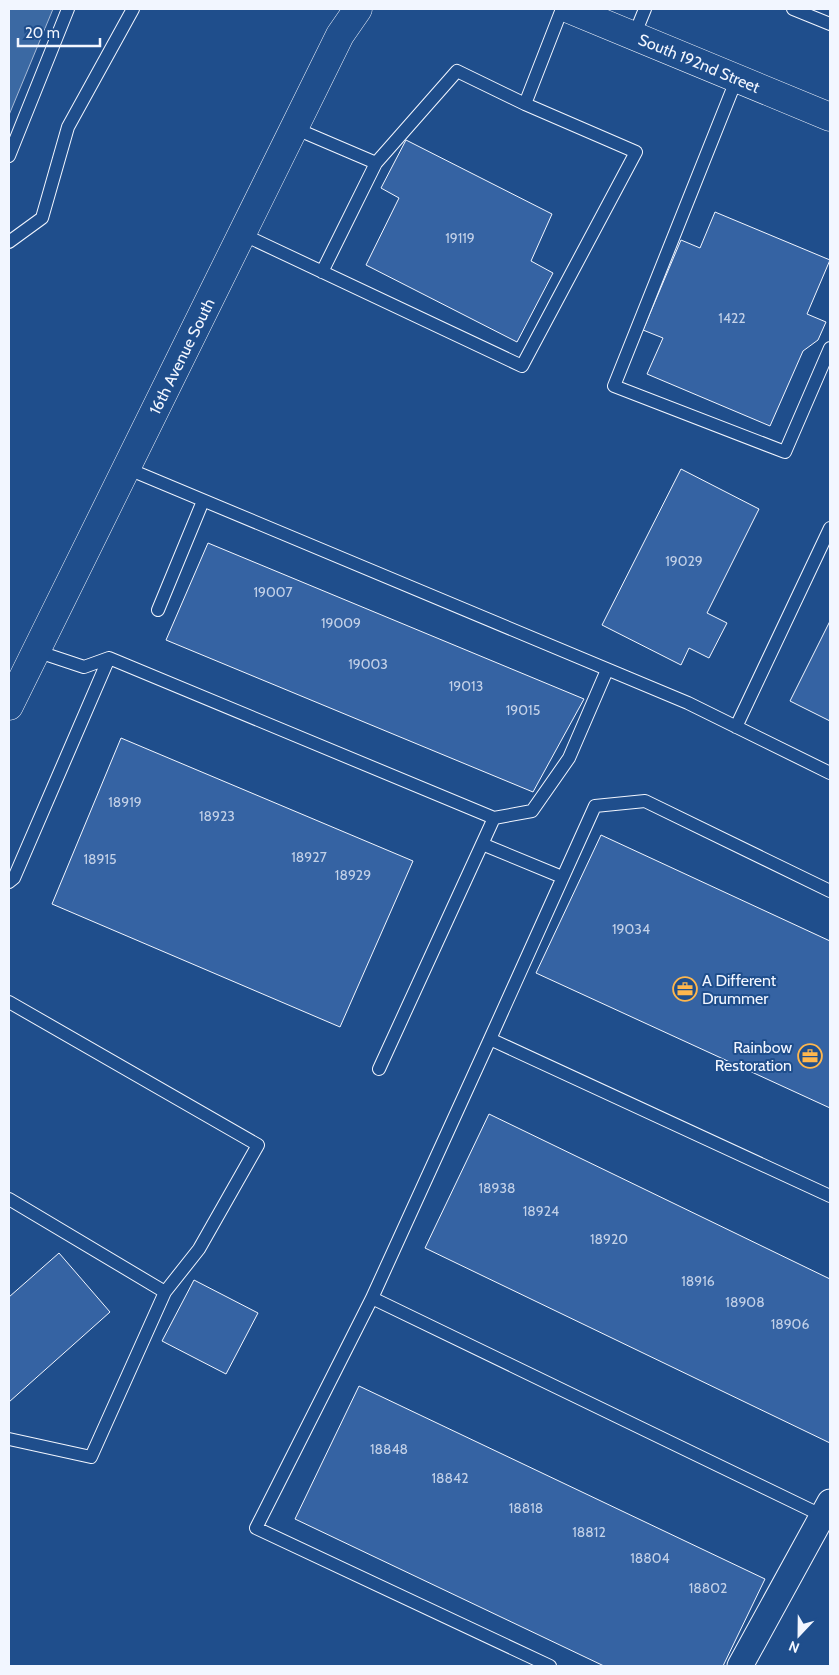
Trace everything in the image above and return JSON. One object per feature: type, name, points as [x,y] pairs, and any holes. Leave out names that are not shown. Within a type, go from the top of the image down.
[{"type":"street","name":"16th Avenue South","points":[[9,706],[340,35],[358,9]]},
{"type":"street","name":"South 192nd Street","points":[[569,9],[830,117]]},
{"type":"street","points":[[740,1666],[826,1509]]},
{"type":"lane","points":[[9,156],[68,9]]},
{"type":"lane","points":[[9,242],[42,218],[68,127],[133,9]]},
{"type":"lane","points":[[525,104],[562,9]]},
{"type":"lane","points":[[634,36],[645,9]]},
{"type":"lane","points":[[793,9],[830,24]]},
{"type":"lane","points":[[242,234],[322,272],[522,366],[636,152],[525,104],[457,71],[376,163],[322,272]]},
{"type":"lane","points":[[737,78],[614,386],[785,452],[830,348]]},
{"type":"lane","points":[[294,128],[376,163]]},
{"type":"lane","points":[[126,468],[688,703],[830,773]]},
{"type":"lane","points":[[158,610],[203,500]]},
{"type":"lane","points":[[736,727],[830,528]]},
{"type":"lane","points":[[36,650],[84,667],[109,658],[494,818],[532,811],[569,758],[608,670]]},
{"type":"lane","points":[[9,882],[14,878],[109,658]]},
{"type":"lane","points":[[550,1666],[256,1528],[372,1298],[595,806],[645,801],[830,891]]},
{"type":"lane","points":[[379,1069],[494,818]]},
{"type":"lane","points":[[482,844],[562,877]]},
{"type":"lane","points":[[9,1002],[258,1145],[198,1249],[165,1292],[91,1457],[9,1439]]},
{"type":"lane","points":[[490,1039],[830,1196]]},
{"type":"lane","points":[[9,1199],[165,1292]]},
{"type":"lane","points":[[372,1298],[826,1509]]},
{"type":"water","points":[[9,9],[53,9],[9,115]]},
{"type":"building","points":[[406,140],[552,214],[531,261],[553,273],[517,342],[366,265],[399,198],[381,188]]},
{"type":"building","points":[[715,212],[830,260],[807,314],[826,322],[818,340],[803,351],[770,426],[647,374],[663,338],[643,330],[681,240],[700,248]]},
{"type":"building","points":[[681,469],[759,509],[707,613],[727,623],[709,658],[689,648],[681,665],[602,625]]},
{"type":"building","points":[[208,543],[584,699],[533,792],[166,640]]},
{"type":"building","points":[[830,621],[830,721],[790,701]]},
{"type":"building","points":[[121,738],[413,861],[340,1027],[52,904]]},
{"type":"building","points":[[601,835],[830,941],[830,1108],[536,973]]},
{"type":"building","points":[[489,1114],[830,1279],[830,1443],[425,1248]]},
{"type":"building","points":[[59,1253],[110,1312],[9,1402],[9,1297]]},
{"type":"building","points":[[194,1280],[258,1313],[226,1374],[162,1341]]},
{"type":"building","points":[[359,1386],[765,1579],[723,1666],[604,1666],[295,1519]]},
{"type":"place","name":"A Different Drummer","points":[[685,989]]},
{"type":"place","name":"Rainbow Restoration","points":[[810,1056]]}]
